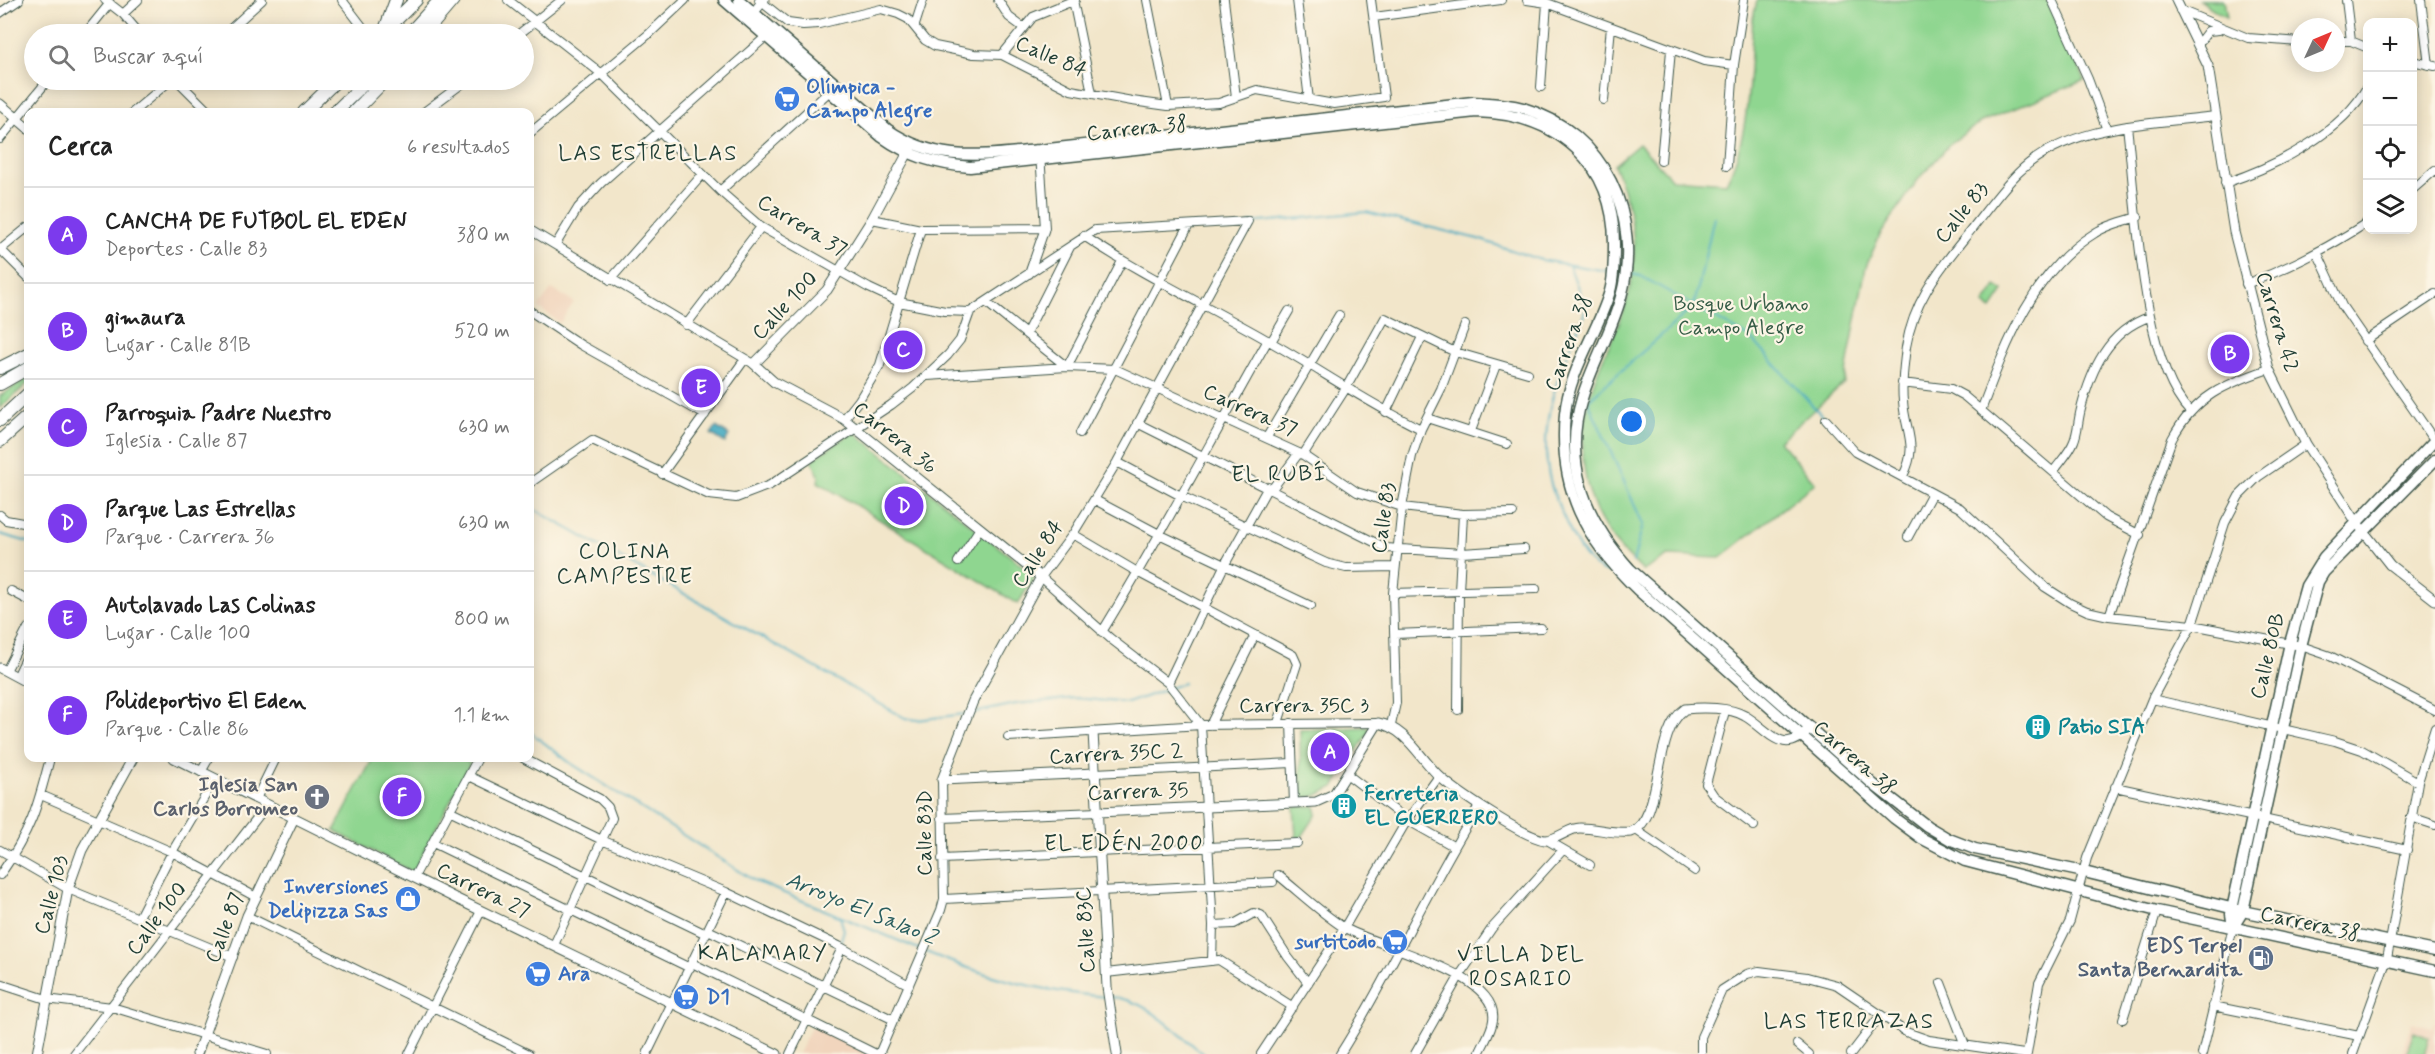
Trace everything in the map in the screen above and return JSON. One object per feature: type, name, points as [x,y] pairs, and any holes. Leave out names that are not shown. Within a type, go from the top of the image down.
[{"type":"highway","points":[[387,24],[396,0]]},
{"type":"highway","points":[[392,24],[416,0]]},
{"type":"highway","points":[[418,24],[448,0]]},
{"type":"highway","points":[[431,24],[448,0]]},
{"type":"highway","points":[[308,108],[327,90]]},
{"type":"highway","points":[[339,108],[358,90]]},
{"type":"highway","points":[[358,108],[375,90]]},
{"type":"highway","points":[[0,368],[24,356]]},
{"type":"highway","points":[[0,384],[24,370]]},
{"type":"highway","points":[[0,420],[24,398]]},
{"type":"highway","points":[[0,441],[24,420]]},
{"type":"main road","name":"Carrera 38","points":[[734,2],[832,88],[882,137],[942,164],[970,167],[1040,154],[1332,116],[1473,102],[1502,103],[1524,108],[1548,118],[1570,132],[1600,160],[1614,184],[1626,226],[1627,259],[1622,295],[1584,387],[1577,414],[1575,446],[1577,472],[1587,504],[1611,549],[1630,569],[1907,812],[1949,839],[1975,849],[2084,872],[2238,910],[2391,940],[2435,951]]},
{"type":"main road","points":[[1332,116],[1334,104]]},
{"type":"main road","name":"Carrera 38","points":[[1040,154],[1476,112],[1524,117],[1561,135],[1593,167],[1606,189],[1614,227],[1614,260],[1610,290],[1585,351],[1565,413],[1567,472],[1576,508],[1603,554],[1623,576],[1801,738],[1894,818],[1921,838],[1965,861],[2157,911],[2435,971]]},
{"type":"main road","name":"Calle 80B","points":[[2259,818],[2271,725],[2295,644],[2311,574],[2324,556],[2435,440]]},
{"type":"main road","name":"Calle 80B","points":[[2233,927],[2283,728],[2295,644],[2318,582],[2331,564],[2365,533],[2435,460]]},
{"type":"street","points":[[0,13],[19,0]]},
{"type":"street","points":[[123,14],[138,0]]},
{"type":"street","points":[[236,24],[262,0]]},
{"type":"street","points":[[342,0],[360,24]]},
{"type":"street","name":"Carrera 37","points":[[508,0],[602,74],[720,191],[761,227],[841,270],[869,288],[899,302],[945,311],[970,312]]},
{"type":"street","points":[[531,24],[562,0]]},
{"type":"street","points":[[534,130],[602,74],[684,0]]},
{"type":"street","points":[[915,26],[923,0]]},
{"type":"street","points":[[998,0],[1009,17],[1024,28]]},
{"type":"street","points":[[1002,55],[1033,17],[1074,0],[1092,93]]},
{"type":"street","points":[[1147,0],[1168,106]]},
{"type":"street","points":[[1224,0],[1236,97]]},
{"type":"street","points":[[1297,0],[1309,100]]},
{"type":"street","points":[[1371,0],[1374,16],[1462,2],[1501,0]]},
{"type":"street","points":[[1527,0],[1547,3],[1704,61],[1734,65]]},
{"type":"street","points":[[1727,166],[1734,65],[1744,0]]},
{"type":"street","points":[[2052,0],[2088,79],[2107,130]]},
{"type":"street","points":[[2346,0],[2351,41]]},
{"type":"street","points":[[2417,62],[2432,65],[2421,0]]},
{"type":"street","points":[[750,16],[761,1]]},
{"type":"street","name":"Calle 84","points":[[761,1],[788,23],[803,25],[819,24],[881,9],[898,14],[915,26],[925,40],[947,50],[1002,55],[1071,90],[1168,106],[1219,103],[1257,90],[1334,104],[1384,97],[1374,16]]},
{"type":"street","points":[[92,24],[108,2],[132,24]]},
{"type":"street","points":[[1541,87],[1547,3]]},
{"type":"street","points":[[2179,3],[2227,30],[2248,38],[2291,41]]},
{"type":"street","name":"Carrera 42","points":[[2179,3],[2208,66],[2225,183],[2246,284],[2269,369],[2306,444],[2357,523],[2390,565],[2435,600]]},
{"type":"street","points":[[1604,100],[1611,27]]},
{"type":"street","points":[[2198,44],[2212,29],[2227,30]]},
{"type":"street","points":[[556,244],[578,208],[601,183],[659,129],[770,34]]},
{"type":"street","points":[[2345,41],[2351,41],[2363,46]]},
{"type":"street","points":[[1661,161],[1671,50]]},
{"type":"street","points":[[720,191],[832,88]]},
{"type":"street","points":[[25,108],[40,90]]},
{"type":"street","points":[[138,108],[159,90]]},
{"type":"street","points":[[187,90],[205,108]]},
{"type":"street","points":[[429,108],[454,90]]},
{"type":"street","points":[[2225,183],[2258,172],[2297,150],[2350,110],[2363,92]]},
{"type":"street","points":[[0,104],[24,124]]},
{"type":"street","points":[[0,139],[24,109]]},
{"type":"street","name":"Calle 83","points":[[1903,476],[1910,463],[1912,447],[1903,405],[1902,383],[1913,315],[1928,286],[2019,172],[2055,149],[2107,130],[2216,116]]},
{"type":"street","points":[[2127,126],[2149,317],[2173,390],[2190,412]]},
{"type":"street","name":"Calle 100","points":[[754,364],[795,325],[841,270],[910,150]]},
{"type":"street","points":[[1029,274],[1045,228],[1040,154]]},
{"type":"street","points":[[2417,186],[2435,170]]},
{"type":"street","points":[[610,280],[704,174]]},
{"type":"street","points":[[1982,408],[2006,344],[2024,310],[2054,270],[2075,248],[2096,232],[2138,217]]},
{"type":"street","points":[[872,219],[921,229],[1045,228]]},
{"type":"street","name":"Calle 84","points":[[965,719],[1041,577],[1073,534],[1117,462],[1155,388],[1248,221],[1188,227]]},
{"type":"street","points":[[2246,284],[2286,270],[2318,254],[2363,225]]},
{"type":"street","points":[[686,325],[761,227]]},
{"type":"street","points":[[534,480],[592,440],[718,498],[744,496],[770,485],[913,388],[960,340],[970,312],[987,303],[1084,236],[1095,230],[1188,227],[1080,433]]},
{"type":"street","points":[[24,229],[0,250],[24,273]]},
{"type":"street","points":[[844,419],[877,372],[921,229]]},
{"type":"street","name":"Carrera 36","points":[[534,234],[556,244],[610,280],[754,364],[774,382],[844,419],[1041,577],[1102,632],[1171,686],[1201,725]]},
{"type":"street","points":[[1084,236],[1122,261],[1270,341],[1386,412],[1421,429]]},
{"type":"street","points":[[1026,334],[1071,245]]},
{"type":"street","points":[[2318,254],[2342,306],[2435,440]]},
{"type":"street","points":[[987,303],[1067,367],[1122,261]]},
{"type":"street","points":[[2365,340],[2435,294]]},
{"type":"street","points":[[1102,632],[1161,535],[1223,418],[1289,312]]},
{"type":"street","points":[[534,314],[581,345],[705,415]]},
{"type":"street","points":[[1267,437],[1339,315]]},
{"type":"street","points":[[2054,472],[2074,442],[2092,373],[2103,354],[2129,325],[2149,317]]},
{"type":"street","points":[[1171,686],[1203,607],[1244,525],[1270,488],[1301,454],[1346,388],[1385,318],[1455,352],[1528,374]]},
{"type":"street","name":"Calle 83","points":[[1391,725],[1396,703],[1393,593],[1402,507],[1412,456],[1421,429],[1465,325]]},
{"type":"street","points":[[1386,412],[1422,337]]},
{"type":"street","name":"Calle 100","points":[[662,474],[745,359]]},
{"type":"street","points":[[1471,431],[1496,365]]},
{"type":"street","name":"Carrera 37","points":[[927,376],[1067,367],[1115,369],[1301,454],[1357,492],[1402,507],[1463,514],[1513,513]]},
{"type":"street","points":[[2109,616],[2140,535],[2172,439],[2190,412],[2220,387],[2269,369]]},
{"type":"street","points":[[1902,383],[1952,389],[1982,408],[2106,518],[2140,535]]},
{"type":"street","points":[[1427,418],[1507,444]]},
{"type":"street","points":[[1826,420],[1855,452],[1903,476],[1968,514],[2046,587],[2087,611],[2109,616],[2192,625],[2295,644],[2330,656],[2435,710]]},
{"type":"street","points":[[1137,423],[1270,488],[1386,549],[1462,553],[1524,549]]},
{"type":"street","points":[[1701,1054],[1701,1037],[1722,990],[1747,974],[1760,971],[1807,977],[1838,985],[1906,1032],[1929,1040],[2026,1054],[2039,983],[2070,921],[2084,872],[2115,788],[2152,699],[2192,625],[2225,523],[2239,496],[2258,477],[2306,444]]},
{"type":"street","points":[[1117,462],[1181,496],[1326,563],[1346,568],[1395,567]]},
{"type":"street","points":[[1908,537],[1932,493]]},
{"type":"street","points":[[1095,500],[1224,566],[1311,606]]},
{"type":"street","points":[[1458,710],[1459,591],[1463,514]]},
{"type":"street","points":[[0,515],[6,520],[24,523]]},
{"type":"street","points":[[957,562],[980,528]]},
{"type":"street","points":[[1073,534],[1138,573],[1293,655],[1297,664],[1278,723]]},
{"type":"street","points":[[1393,593],[1536,589]]},
{"type":"street","points":[[11,591],[24,598]]},
{"type":"street","points":[[1395,634],[1541,628]]},
{"type":"street","points":[[1210,725],[1255,635]]},
{"type":"street","points":[[24,636],[12,660],[3,669],[24,681]]},
{"type":"street","points":[[17,677],[24,662]]},
{"type":"street","points":[[2152,699],[2271,725],[2362,750],[2418,782]]},
{"type":"street","points":[[1547,840],[1580,828],[1623,833],[1636,830],[1643,822],[1653,794],[1667,735],[1673,721],[1685,709],[1725,711],[1745,716],[1777,740],[1784,742],[1801,738],[1810,727]]},
{"type":"street","points":[[1725,711],[1706,784],[1714,796],[1754,826]]},
{"type":"street","name":"Calle 83D","points":[[909,985],[927,947],[944,899],[942,780],[965,719]]},
{"type":"street","name":"Carrera 35C 3","points":[[1008,737],[1201,725],[1278,723],[1391,725],[1439,776],[1479,806],[1547,840],[1590,865]]},
{"type":"street","points":[[1291,723],[1294,802]]},
{"type":"street","points":[[1378,723],[1348,775],[1407,820],[1453,846]]},
{"type":"street","points":[[1201,725],[1213,925],[1212,961]]},
{"type":"street","points":[[2353,1054],[2387,959],[2418,782],[2435,728]]},
{"type":"street","name":"Calle 83C","points":[[1093,732],[1107,987],[1117,1054]]},
{"type":"street","points":[[0,875],[21,846],[33,820],[49,762]]},
{"type":"street","name":"Calle 103","points":[[37,1054],[68,889],[98,819],[131,762]]},
{"type":"street","name":"Carrera 27","points":[[182,762],[481,911],[777,1054]]},
{"type":"street","points":[[201,772],[207,762]]},
{"type":"street","points":[[256,799],[272,762]]},
{"type":"street","points":[[414,877],[476,762]]},
{"type":"street","points":[[531,762],[600,799],[608,807],[612,818],[604,841],[554,945]]},
{"type":"street","name":"Carrera 35C 2","points":[[942,780],[1292,763]]},
{"type":"street","name":"Carrera 35","points":[[942,818],[1316,802],[1334,794],[1348,775]]},
{"type":"street","points":[[433,843],[570,910],[878,1054],[909,985],[842,948],[726,892],[604,841],[469,776]]},
{"type":"street","points":[[1261,1054],[1344,928],[1407,820],[1439,776]]},
{"type":"street","points":[[140,917],[172,852],[215,779]]},
{"type":"street","points":[[2115,788],[2407,850]]},
{"type":"street","points":[[41,795],[172,852],[256,897]]},
{"type":"street","name":"Calle 100","points":[[74,1054],[267,805]]},
{"type":"street","points":[[1340,1054],[1365,1015],[1453,846],[1479,806]]},
{"type":"street","points":[[449,810],[894,1020]]},
{"type":"street","points":[[2411,817],[2435,825]]},
{"type":"street","name":"Calle 87","points":[[197,1054],[247,916],[294,818]]},
{"type":"street","points":[[1636,830],[1695,871]]},
{"type":"street","points":[[942,859],[1298,843]]},
{"type":"street","points":[[0,850],[68,889],[232,957]]},
{"type":"street","points":[[1416,1054],[1460,975],[1492,928],[1563,850]]},
{"type":"street","points":[[944,899],[1210,886],[1276,878],[1344,928],[1460,975],[1484,996],[1492,1010],[1493,1022],[1479,1054]]},
{"type":"street","points":[[647,1054],[673,1005],[726,892]]},
{"type":"street","points":[[409,1054],[431,1006],[481,911]]},
{"type":"street","points":[[2123,1018],[2157,911]]},
{"type":"street","points":[[1213,925],[1234,924],[1254,913],[1261,915],[1288,957],[1308,982]]},
{"type":"street","points":[[247,916],[529,1054]]},
{"type":"street","name":"Calle 80B","points":[[2202,1054],[2233,927]]},
{"type":"street","points":[[790,1054],[842,948]]},
{"type":"street","points":[[1106,973],[1212,961],[1224,962],[1293,1007]]},
{"type":"street","points":[[1941,983],[1965,1045]]},
{"type":"street","points":[[0,984],[46,999],[112,1007],[267,1054]]},
{"type":"street","points":[[2213,1006],[2359,1036]]},
{"type":"street","points":[[1851,1054],[1880,1016]]},
{"type":"street","points":[[1797,1044],[1809,1054]]},
{"type":"shaded area","points":[[552,289],[574,302],[560,323],[538,307]]},
{"type":"shaded area","points":[[2435,1021],[2435,1054],[2401,1054],[2412,1022],[2432,1027]]},
{"type":"shaded area","points":[[812,1025],[868,1054],[798,1054]]},
{"type":"green space","name":"Bosque Urbano Campo Alegre","points":[[1757,0],[2047,0],[2085,80],[1981,122],[1951,143],[1917,181],[1880,235],[1866,266],[1844,383],[1779,441],[1815,483],[1720,558],[1668,556],[1643,571],[1618,546],[1601,521],[1586,477],[1583,454],[1587,407],[1593,384],[1623,314],[1633,269],[1634,254],[1629,208],[1614,165],[1639,144],[1672,179],[1726,183],[1734,164],[1744,124],[1753,18]]},
{"type":"green space","points":[[2199,0],[2224,0],[2227,18]]},
{"type":"green space","points":[[1996,286],[2004,291],[1992,309],[1984,304]]},
{"type":"green space","points":[[24,380],[24,387],[0,408],[0,396]]},
{"type":"green space","points":[[854,432],[1035,576],[1018,604],[818,482],[819,476],[812,460]]},
{"type":"green space","points":[[1366,727],[1370,730],[1334,787],[1316,796],[1301,798],[1300,730]]},
{"type":"green space","points":[[371,762],[470,763],[413,872],[334,831]]},
{"type":"green space","points":[[1315,806],[1317,814],[1301,838],[1296,837],[1294,807]]},
{"type":"green space","points":[[2414,1032],[2429,1038],[2424,1054],[2406,1054]]},
{"type":"water","points":[[716,427],[729,435],[725,443],[711,434]]},
{"type":"waterway","points":[[1249,223],[1366,212],[1478,239],[1541,260],[1607,271]]},
{"type":"waterway","points":[[1585,403],[1694,306],[1714,217]]},
{"type":"waterway","points":[[1569,265],[1586,309],[1554,392],[1546,435],[1546,457],[1553,492],[1575,541],[1589,561],[1608,573]]},
{"type":"waterway","points":[[1631,274],[1641,276],[1752,339],[1824,418]]},
{"type":"waterway","points":[[1588,401],[1643,524],[1633,562]]},
{"type":"waterway","points":[[534,509],[905,718],[917,720],[964,714]]},
{"type":"waterway","name":"Arroyo El Salao 2","points":[[0,534],[24,541]]},
{"type":"waterway","points":[[973,713],[1016,704],[1076,698],[1128,703],[1184,683]]},
{"type":"waterway","name":"Arroyo El Salao 2","points":[[534,735],[569,762],[755,881],[921,950]]},
{"type":"waterway","points":[[840,917],[844,930],[840,943]]},
{"type":"waterway","name":"Arroyo El Salao 2","points":[[926,952],[1014,982],[1058,991],[1106,997]]},
{"type":"waterway","name":"Arroyo El Salao 2","points":[[1111,997],[1125,999],[1150,1011],[1204,1054]]},
{"type":"place","name":"Olímpica - Campo Alegre","points":[[787,99]]},
{"type":"place","name":"Parroquia Padre Nuestro","points":[[903,350]]},
{"type":"place","name":"gimaura","points":[[2230,354]]},
{"type":"place","name":"Autolavado Las Colinas","points":[[701,388]]},
{"type":"place","name":"Parque Las Estrellas","points":[[904,506]]},
{"type":"place","name":"Patio SIA","points":[[2038,727]]},
{"type":"place","name":"CANCHA DE FUTBOL EL EDEN","points":[[1330,752]]},
{"type":"place","name":"Iglesia San Carlos Borromeo","points":[[317,797]]},
{"type":"place","name":"Polideportivo El Eden","points":[[402,797]]},
{"type":"place","name":"Ferreteria EL GUERRERO","points":[[1344,806]]},
{"type":"place","name":"Inversiones Delipizza Sas","points":[[408,899]]},
{"type":"place","name":"surtitodo","points":[[1395,942]]},
{"type":"place","name":"EDS Terpel Santa Bernardita","points":[[2261,958]]},
{"type":"place","name":"Ara","points":[[538,974]]},
{"type":"place","name":"D1","points":[[686,997]]},
{"type":"district","name":"LAS ESTRELLAS","points":[[648,154]]},
{"type":"district","name":"EL RUBÍ","points":[[1279,475]]},
{"type":"district","name":"COLINA CAMPESTRE","points":[[625,564]]},
{"type":"district","name":"EL EDÉN 2000","points":[[1124,844]]},
{"type":"district","name":"KALAMARY","points":[[763,954]]},
{"type":"district","name":"VILLA DEL ROSARIO","points":[[1521,968]]},
{"type":"district","name":"LAS TERRAZAS","points":[[1849,1022]]}]
